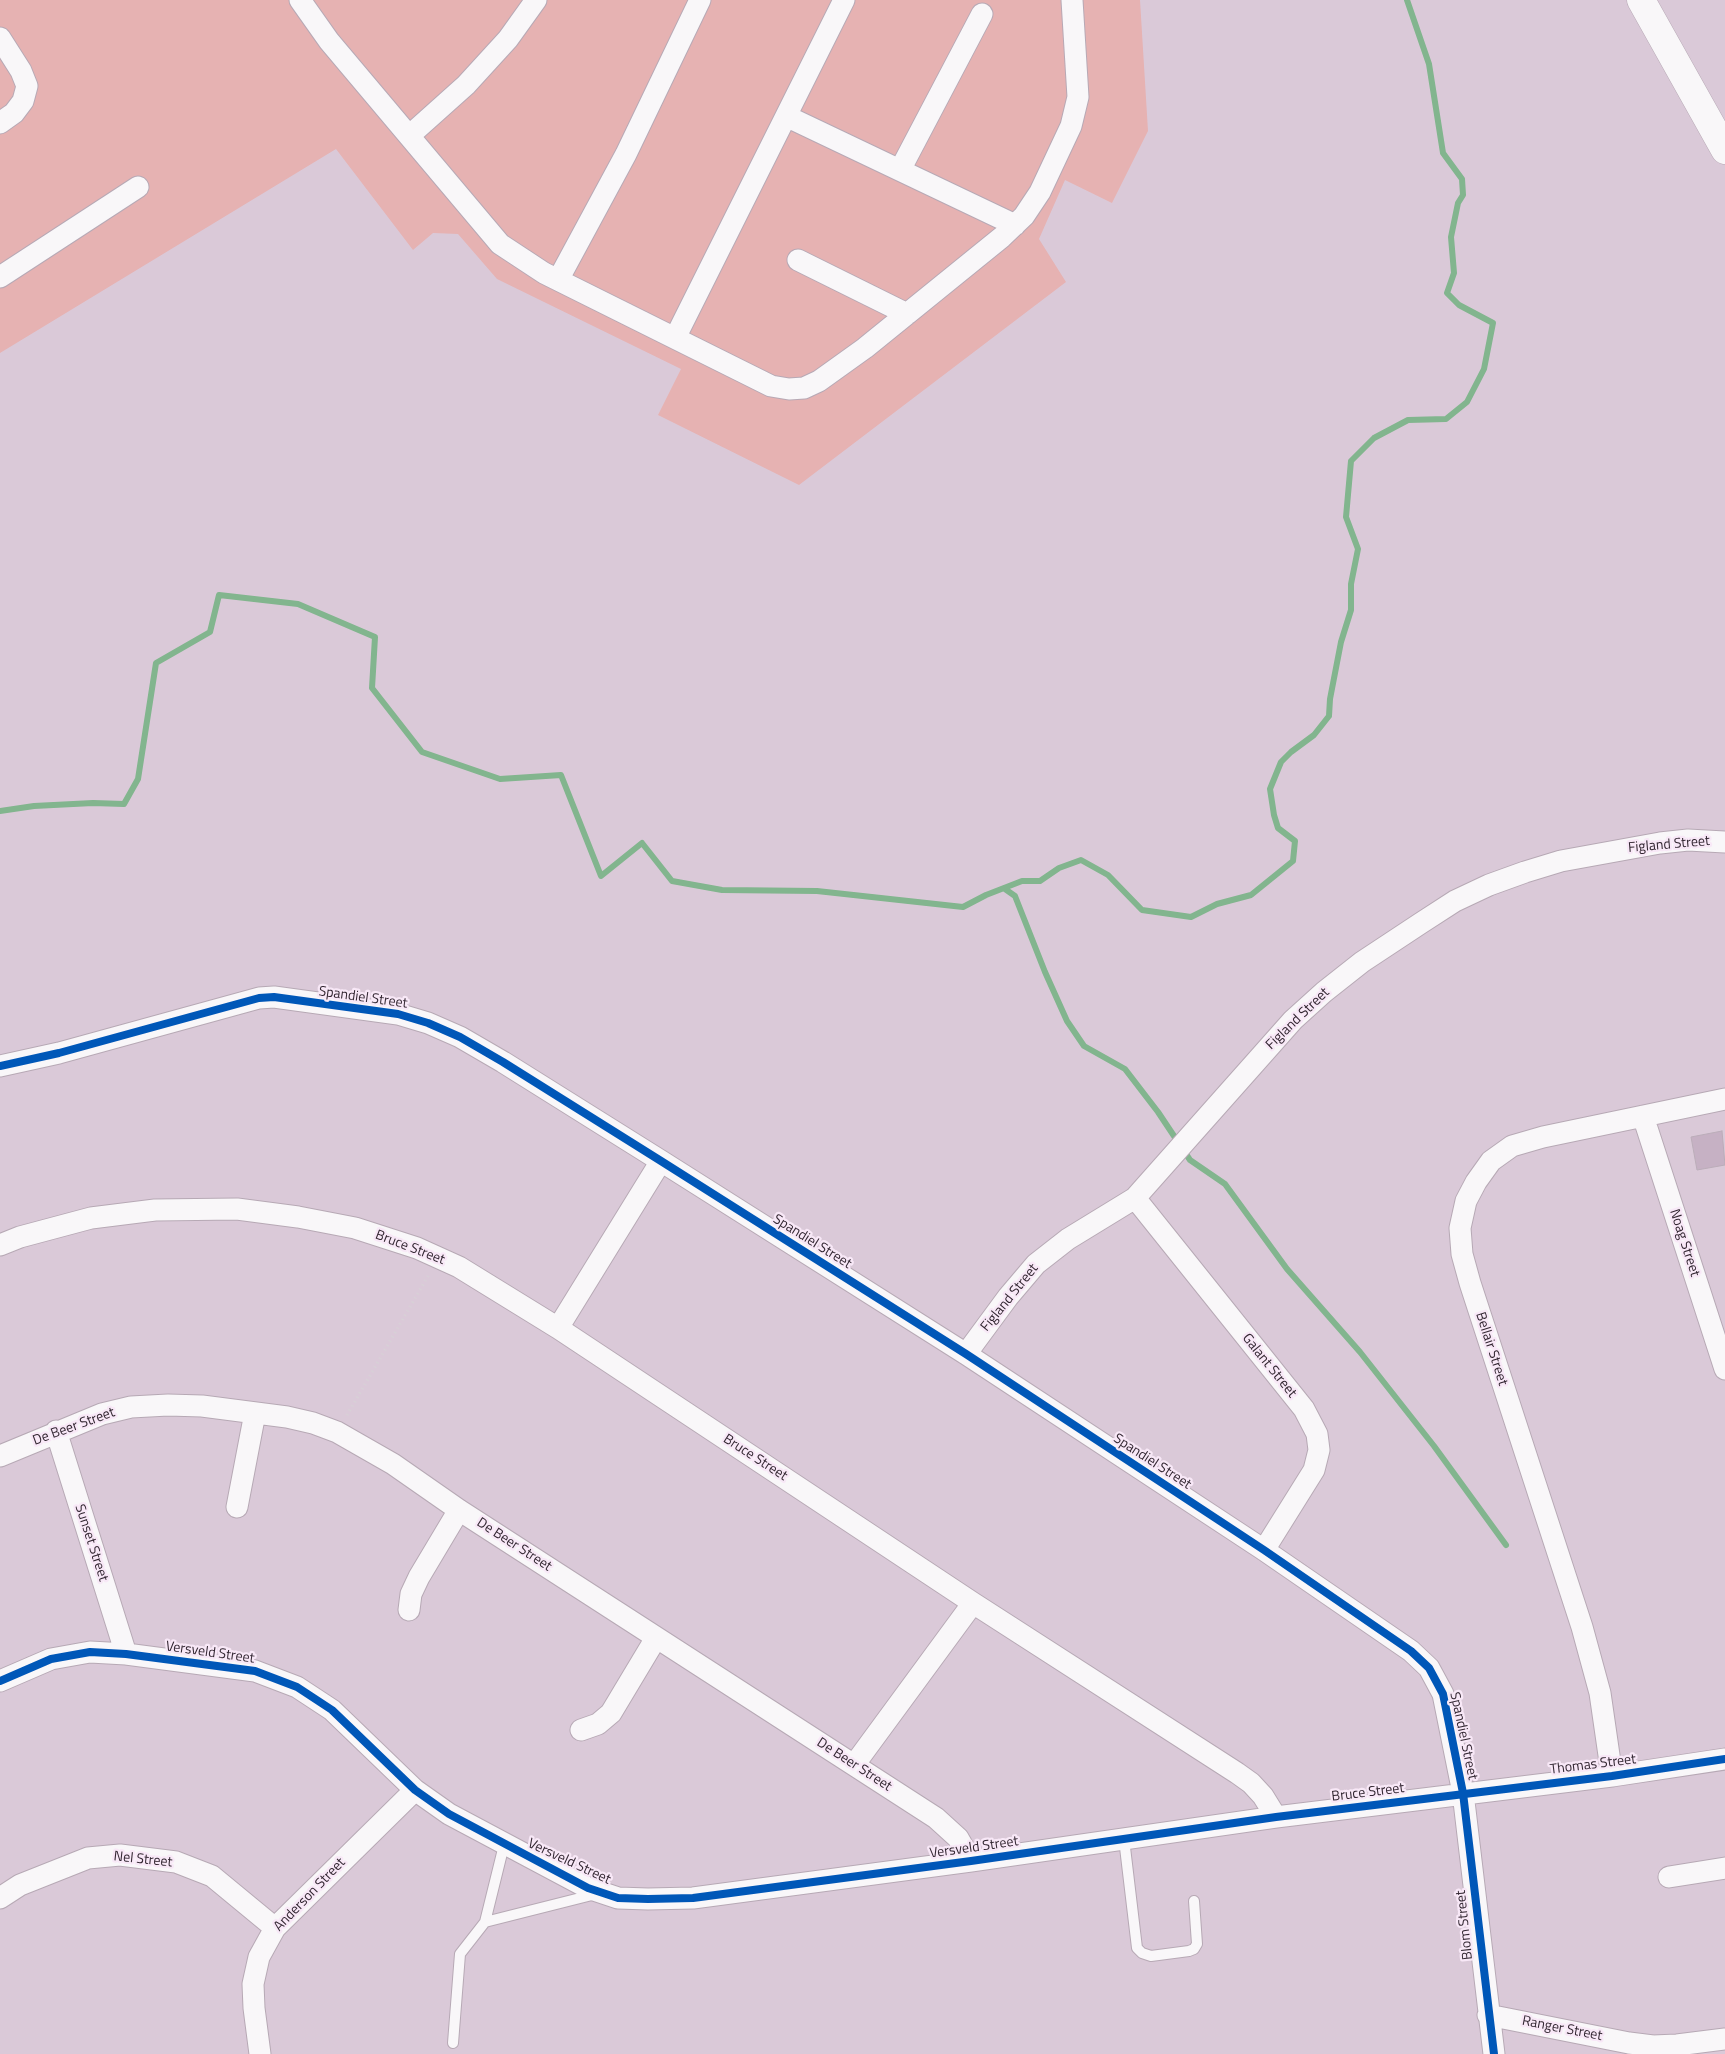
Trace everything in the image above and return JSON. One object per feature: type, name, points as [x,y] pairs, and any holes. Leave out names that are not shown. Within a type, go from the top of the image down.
[{"type":"street","points":[[300,0],[329,40],[500,244],[519,258],[558,280],[771,386],[789,389],[804,388],[819,380],[865,348],[1002,237],[1024,216],[1040,192],[1071,126],[1078,97],[1072,0]]},
{"type":"street","points":[[408,136],[466,85],[508,39],[536,0]]},
{"type":"street","points":[[558,280],[626,154],[700,0]]},
{"type":"street","points":[[1641,0],[1725,150]]},
{"type":"street","points":[[675,338],[786,116],[840,2]]},
{"type":"street","points":[[900,170],[982,14]]},
{"type":"street","points":[[0,38],[21,71],[27,86],[23,100],[14,113],[0,123]]},
{"type":"street","points":[[786,116],[1015,225]]},
{"type":"street","points":[[0,277],[138,188]]},
{"type":"street","points":[[798,260],[907,314]]},
{"type":"street","name":"Figland Street","points":[[966,1354],[1008,1297],[1036,1264],[1068,1239],[1135,1198],[1293,1020],[1362,962],[1455,901],[1525,872],[1561,861],[1660,843],[1688,840],[1725,842]]},
{"type":"street","name":"Spandiel Street","points":[[0,1066],[59,1053],[258,998],[274,997],[398,1014],[428,1023],[460,1037],[661,1161],[966,1354],[1264,1550],[1411,1651],[1429,1668],[1443,1694],[1463,1793]]},
{"type":"street","name":"Bellair Street","points":[[1612,1776],[1600,1693],[1582,1627],[1470,1283],[1462,1254],[1460,1228],[1466,1201],[1476,1182],[1491,1161],[1512,1146],[1544,1137],[1725,1099]]},
{"type":"street","name":"Noag Street","points":[[1643,1116],[1724,1360]]},
{"type":"street","points":[[558,1328],[661,1161]]},
{"type":"street","name":"Galant Street","points":[[1135,1198],[1304,1410],[1317,1434],[1319,1450],[1314,1470],[1264,1550]]},
{"type":"street","name":"Bruce Street","points":[[0,1245],[20,1237],[91,1218],[155,1210],[237,1209],[298,1217],[355,1228],[417,1248],[459,1268],[558,1328],[973,1603],[1237,1773],[1263,1796],[1276,1817],[1463,1793]]},
{"type":"street","name":"De Beer Street","points":[[0,1456],[102,1414],[130,1407],[202,1406],[313,1423],[337,1432],[393,1464],[459,1510],[945,1825],[958,1838],[971,1861]]},
{"type":"street","points":[[237,1507],[255,1413]]},
{"type":"street","name":"Sunset Street","points":[[56,1432],[126,1654]]},
{"type":"street","points":[[409,1610],[411,1594],[419,1578],[459,1510]]},
{"type":"street","points":[[854,1765],[973,1603]]},
{"type":"street","points":[[581,1730],[598,1724],[611,1713],[656,1638]]},
{"type":"street","name":"Versveld Street","points":[[0,1681],[50,1659],[90,1652],[126,1654],[255,1672],[297,1687],[332,1710],[415,1790],[449,1814],[588,1888],[618,1898],[693,1898],[971,1861],[1276,1817]]},
{"type":"street","name":"Thomas Street","points":[[1463,1793],[1612,1776],[1725,1759]]},
{"type":"street","name":"Anderson Street","points":[[260,2054],[253,1984],[259,1957],[275,1928],[415,1790]]},
{"type":"street","name":"Blom Street","points":[[1463,1793],[1494,2054]]},
{"type":"street","name":"Nel Street","points":[[0,1898],[20,1885],[88,1858],[120,1855],[176,1862],[212,1876],[275,1928]]},
{"type":"street","points":[[1669,1877],[1725,1868]]},
{"type":"street","name":"Ranger Street","points":[[1488,2015],[1652,2046],[1725,2039]]},
{"type":"lane","points":[[1124,1839],[1137,1948],[1142,1954],[1151,1956],[1189,1952],[1194,1949],[1197,1944],[1194,1901]]},
{"type":"lane","points":[[453,2043],[460,1954],[485,1922],[504,1844]]},
{"type":"lane","points":[[485,1922],[602,1892]]},
{"type":"path","points":[[337,1432],[439,1258]]},
{"type":"shaded area","points":[[0,0],[1140,0],[1148,131],[1112,203],[1065,180],[1039,239],[1066,282],[799,485],[658,415],[681,369],[497,279],[458,234],[433,233],[413,250],[336,149],[0,353]]},
{"type":"building","points":[[1722,1131],[1725,1165],[1697,1170],[1691,1137]]},
{"type":"waterway","points":[[0,811],[34,806],[93,803],[124,804],[138,779],[156,663],[210,632],[219,595],[298,604],[375,637],[372,688],[422,752],[500,779],[561,775],[601,876],[642,843],[672,881],[722,890],[817,891],[963,907],[986,895],[1022,881],[1040,881],[1059,868],[1081,860],[1108,875],[1142,910],[1191,917],[1217,904],[1251,895],[1293,861],[1295,841],[1278,828],[1270,789],[1281,762],[1314,735],[1329,716],[1330,699],[1341,642],[1351,610],[1351,584],[1358,549],[1346,517],[1351,461],[1374,438],[1408,420],[1446,419],[1467,402],[1484,369],[1493,323],[1459,305],[1447,293],[1454,273],[1451,237],[1458,203],[1463,195],[1462,179],[1443,153],[1429,64],[1407,0]]},
{"type":"waterway","points":[[1005,889],[1015,896],[1067,1021],[1084,1046],[1125,1069],[1158,1112],[1190,1160],[1225,1184],[1287,1269],[1360,1352],[1434,1446],[1506,1545]]},
{"type":"cycle path","points":[[0,1066],[59,1053],[259,998],[274,997],[398,1014],[428,1023],[460,1037],[503,1062],[661,1161],[966,1354],[1264,1550],[1411,1651],[1429,1668],[1443,1694],[1463,1793],[1494,2054]]},
{"type":"cycle path","points":[[0,1681],[51,1659],[90,1652],[126,1654],[255,1671],[297,1687],[332,1710],[415,1790],[449,1814],[588,1888],[618,1898],[693,1898],[971,1861],[1276,1817],[1612,1776],[1725,1759]]}]
